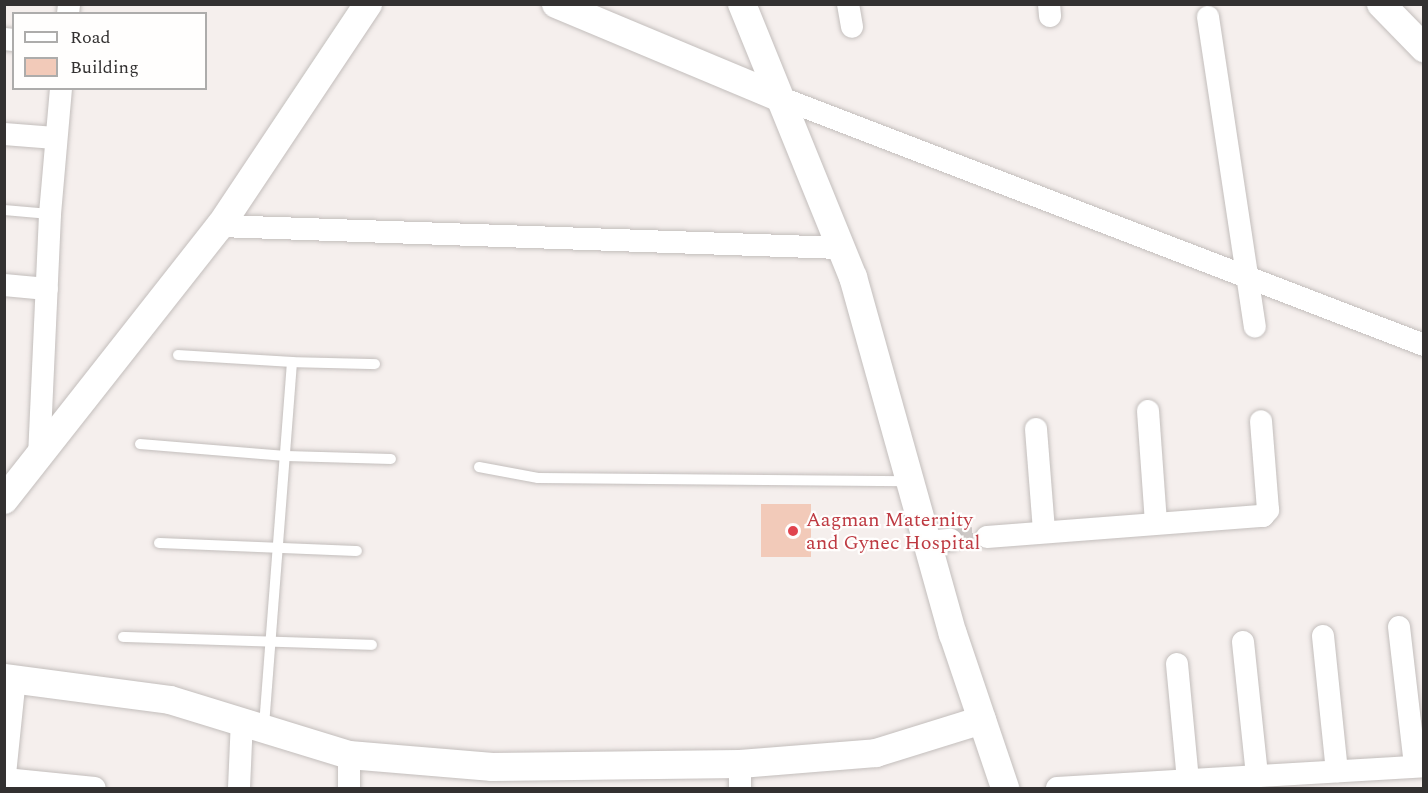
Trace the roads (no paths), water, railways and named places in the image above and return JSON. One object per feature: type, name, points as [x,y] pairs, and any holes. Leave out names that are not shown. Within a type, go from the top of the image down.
[{"type":"street","points":[[4,500],[220,226],[368,4]]},
{"type":"street","points":[[556,4],[776,96],[1424,345]]},
{"type":"street","points":[[742,4],[776,96],[853,277],[909,481],[939,541],[982,720],[1005,789]]},
{"type":"street","points":[[848,4],[852,27]]},
{"type":"street","points":[[1381,4],[1424,48]]},
{"type":"street","points":[[1208,17],[1255,326]]},
{"type":"street","points":[[39,457],[50,214],[61,90]]},
{"type":"street","points":[[4,134],[55,138]]},
{"type":"street","points":[[220,226],[840,248]]},
{"type":"street","points":[[4,285],[47,289]]},
{"type":"street","points":[[1148,411],[1156,522]]},
{"type":"street","points":[[987,537],[1156,522],[1263,516],[1268,510],[1261,421]]},
{"type":"street","points":[[1036,429],[1044,531]]},
{"type":"street","points":[[1057,789],[1337,771],[1363,779],[1419,766],[1399,627]]},
{"type":"street","points":[[1323,636],[1337,771]]},
{"type":"street","points":[[1242,642],[1257,776]]},
{"type":"street","points":[[1177,664],[1188,780]]},
{"type":"street","points":[[4,784],[10,678],[170,700],[253,723],[349,755],[492,767],[740,776],[876,753],[982,720]]},
{"type":"street","points":[[239,789],[253,723]]},
{"type":"street","points":[[349,755],[349,789]]},
{"type":"street","points":[[5,779],[95,789]]},
{"type":"lane","points":[[4,210],[50,214]]},
{"type":"lane","points":[[178,355],[375,364]]},
{"type":"lane","points":[[253,723],[271,644],[292,362]]},
{"type":"lane","points":[[140,444],[286,456],[391,459]]},
{"type":"lane","points":[[479,467],[538,478],[909,481]]},
{"type":"lane","points":[[159,543],[357,551]]},
{"type":"lane","points":[[123,637],[271,644],[372,645]]},
{"type":"tunnel","points":[[951,540],[987,537]]},
{"type":"place","name":"Aagman Maternity and Gynec Hospital","points":[[793,531]]}]
